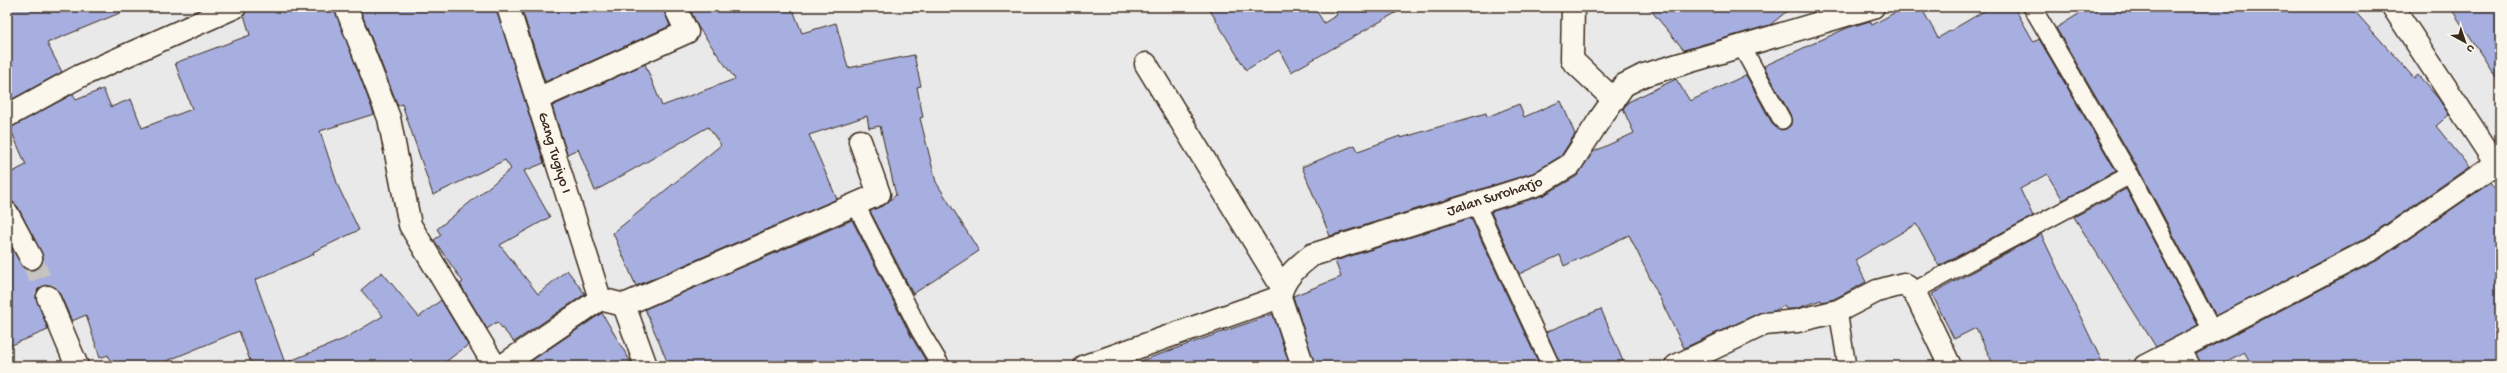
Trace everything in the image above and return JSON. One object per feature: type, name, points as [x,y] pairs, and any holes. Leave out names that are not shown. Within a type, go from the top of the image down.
[{"type":"street","points":[[7,116],[80,76],[235,7]]},
{"type":"street","points":[[346,7],[389,118],[410,225],[495,366]]},
{"type":"street","name":"Gang Tugiyo I","points":[[508,7],[600,299]]},
{"type":"street","points":[[537,99],[687,32],[675,7]]},
{"type":"street","points":[[1572,7],[1572,60],[1614,100]]},
{"type":"street","name":"Jalan Suroharjo","points":[[1281,292],[1295,268],[1312,255],[1538,184],[1570,165],[1624,85],[1644,75],[1740,45],[1873,7]]},
{"type":"street","points":[[2145,366],[2184,358],[2214,332],[2372,249],[2498,167],[2393,7]]},
{"type":"street","points":[[1146,64],[1281,292],[1302,366]]},
{"type":"street","points":[[502,366],[600,299],[624,305],[879,194],[860,142]]},
{"type":"street","points":[[7,213],[31,258]]},
{"type":"street","points":[[1676,366],[1764,324],[1797,321],[1838,311],[1891,286],[1903,284],[1914,291],[1950,366]]},
{"type":"street","points":[[1085,366],[1281,292]]},
{"type":"street","points":[[48,297],[77,366]]},
{"type":"street","points":[[624,305],[646,366]]},
{"type":"lane","points":[[2032,7],[2130,175],[2214,332]]},
{"type":"lane","points":[[1740,45],[1782,120]]},
{"type":"lane","points":[[1914,291],[2023,234],[2130,175]]},
{"type":"lane","points":[[1476,204],[1551,366]]},
{"type":"lane","points":[[856,205],[920,331],[940,366]]},
{"type":"lane","points":[[1838,311],[1847,366]]},
{"type":"building","points":[[7,7],[132,8],[47,43],[62,72],[7,102]]},
{"type":"building","points":[[247,7],[334,7],[374,114],[320,131],[338,186],[359,230],[313,252],[314,254],[255,280],[285,363],[344,339],[383,316],[361,290],[382,272],[419,317],[441,300],[468,345],[440,366],[252,366],[239,331],[155,366],[112,366],[108,355],[100,358],[86,315],[72,321],[59,292],[49,285],[38,289],[36,296],[48,330],[7,347],[7,240],[25,269],[37,269],[43,258],[18,207],[13,202],[7,201],[7,175],[26,165],[10,128],[73,94],[76,100],[103,89],[111,107],[131,99],[142,128],[192,109],[175,63],[250,35],[244,15]]},
{"type":"building","points":[[359,7],[496,7],[544,163],[524,171],[550,217],[500,245],[538,294],[567,270],[585,294],[514,342],[497,322],[487,329],[460,284],[463,282],[434,240],[441,235],[437,229],[511,169],[505,160],[433,195],[402,104],[398,106]]},
{"type":"building","points":[[521,7],[663,7],[670,26],[545,82]]},
{"type":"building","points":[[689,7],[792,7],[802,33],[836,23],[848,68],[914,55],[921,86],[917,87],[923,117],[920,118],[936,182],[979,251],[913,294],[870,211],[884,205],[896,195],[880,126],[869,128],[867,116],[809,135],[837,199],[636,286],[613,233],[721,145],[708,127],[595,191],[578,149],[567,154],[552,106],[645,64],[662,106],[735,79],[698,27]]},
{"type":"building","points":[[1208,7],[1314,7],[1324,23],[1337,15],[1332,7],[1406,7],[1291,72],[1279,50],[1246,70]]},
{"type":"building","points":[[1648,7],[1792,7],[1770,25],[1684,50]]},
{"type":"building","points":[[1905,7],[1921,7],[1938,38],[1991,7],[2014,7],[2034,42],[2039,39],[2116,171],[2063,200],[2047,174],[2020,189],[2033,216],[1939,266],[1916,224],[1855,260],[1866,282],[1834,299],[1822,302],[1821,300],[1795,309],[1786,309],[1784,306],[1774,311],[1759,313],[1684,348],[1629,235],[1564,266],[1560,255],[1519,274],[1491,212],[1544,195],[1577,176],[1593,152],[1634,133],[1623,109],[1628,102],[1676,79],[1690,101],[1746,75],[1773,125],[1781,130],[1786,129],[1791,125],[1791,116],[1764,66],[1847,28],[1870,21],[1872,25]]},
{"type":"building","points":[[2090,7],[2351,7],[2414,78],[2418,75],[2438,98],[2449,115],[2436,126],[2469,167],[2366,238],[2216,316],[2139,170],[2056,28]]},
{"type":"building","points":[[2450,7],[2500,7],[2500,83]]},
{"type":"building","points":[[1561,101],[1575,134],[1561,156],[1533,173],[1330,236],[1302,167],[1355,145],[1358,151],[1400,136],[1401,138],[1486,113],[1487,117],[1519,104],[1524,117]]},
{"type":"building","points":[[2490,183],[2500,197],[2500,366],[2253,366],[2244,352],[2218,366],[2201,366],[2196,354],[2378,260]]},
{"type":"building","points":[[2126,189],[2198,325],[2156,347],[2074,217]]},
{"type":"building","points":[[1471,218],[1540,366],[1315,366],[1293,296],[1341,277],[1335,261]]},
{"type":"building","points":[[852,220],[911,336],[929,366],[669,366],[645,309]]},
{"type":"building","points":[[2041,234],[2104,366],[1994,366],[1976,328],[1954,339],[1932,294]]},
{"type":"building","points":[[1601,309],[1625,366],[1561,366],[1546,332]]},
{"type":"building","points":[[602,313],[633,366],[535,366],[531,361]]},
{"type":"building","points":[[1273,314],[1290,366],[1139,366],[1138,362]]},
{"type":"tunnel","points":[[31,258],[48,297]]}]
